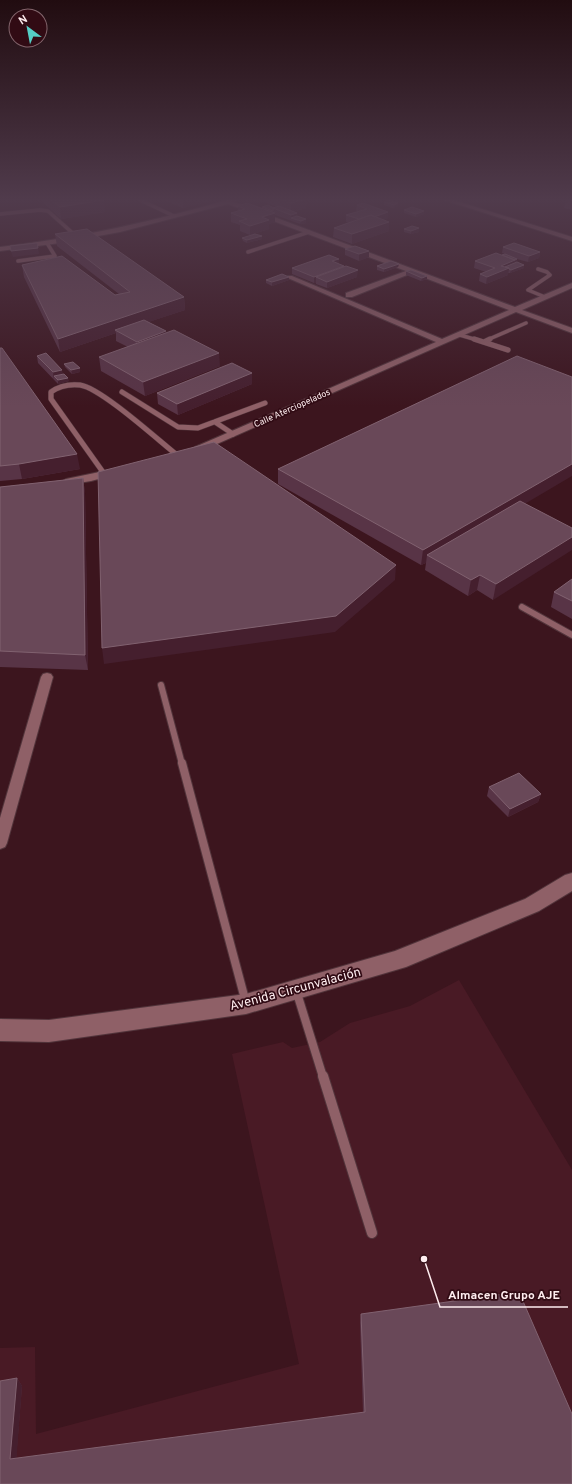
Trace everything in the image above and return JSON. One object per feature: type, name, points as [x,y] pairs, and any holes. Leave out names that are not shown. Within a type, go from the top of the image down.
[{"type":"street","points":[[405,268],[572,331]]},
{"type":"street","points":[[349,296],[412,271]]},
{"type":"street","points":[[290,277],[443,342]]},
{"type":"street","name":"Calle Aterciopelados","points":[[173,456],[194,451],[572,285]]},
{"type":"street","points":[[53,484],[104,475],[126,469]]},
{"type":"street","points":[[0,843],[47,677]]},
{"type":"street","name":"Avenida Circunvalación","points":[[0,1030],[49,1031],[246,1004],[398,960],[532,904],[572,881]]},
{"type":"lane","points":[[538,269],[547,272],[550,275],[528,290],[545,297]]},
{"type":"lane","points":[[484,342],[526,323]]},
{"type":"lane","points":[[460,334],[508,350]]},
{"type":"lane","points":[[104,475],[51,399],[51,392],[57,388],[69,385],[81,385],[98,392],[173,456]]},
{"type":"lane","points":[[122,392],[178,427],[198,428],[265,402]]},
{"type":"lane","points":[[215,422],[233,434]]},
{"type":"lane","points":[[522,607],[572,635]]},
{"type":"lane","points":[[161,685],[246,1004]]},
{"type":"lane","points":[[296,989],[372,1233]]},
{"type":"shaded area","points":[[459,980],[572,1170],[572,1484],[0,1484],[0,1348],[35,1347],[36,1434],[299,1364],[232,1054],[283,1042],[292,1048],[320,1042],[350,1023],[410,1006]]},
{"type":"building","points":[[24,268],[79,268],[115,295],[130,292],[99,268],[143,268],[184,297],[58,339]]},
{"type":"building","points":[[293,268],[338,268],[314,277]]},
{"type":"building","points":[[340,268],[353,268],[358,270],[327,282],[316,277]]},
{"type":"building","points":[[494,268],[508,268],[487,277],[480,274]]},
{"type":"building","points":[[411,270],[427,276],[422,278],[406,271]]},
{"type":"building","points":[[282,274],[289,277],[272,282],[266,280]]},
{"type":"building","points":[[144,320],[166,331],[137,342],[115,330]]},
{"type":"building","points":[[174,330],[219,353],[143,382],[99,357]]},
{"type":"building","points":[[0,348],[2,348],[77,454],[0,466]]},
{"type":"building","points":[[46,353],[62,370],[53,372],[37,356]]},
{"type":"building","points":[[517,356],[572,377],[572,464],[423,550],[278,469]]},
{"type":"building","points":[[73,362],[80,368],[71,370],[64,364]]},
{"type":"building","points":[[232,363],[252,373],[177,404],[157,393]]},
{"type":"building","points":[[64,374],[68,378],[58,380],[54,376]]},
{"type":"building","points":[[214,442],[396,565],[336,616],[102,648],[98,472]]},
{"type":"building","points":[[83,478],[85,655],[0,651],[0,487]]},
{"type":"building","points":[[520,501],[572,528],[572,537],[496,584],[480,575],[471,580],[427,555]]},
{"type":"building","points":[[572,579],[572,601],[554,592]]},
{"type":"building","points":[[519,773],[541,794],[510,809],[489,787]]},
{"type":"building","points":[[519,1292],[572,1414],[572,1484],[0,1484],[0,1381],[17,1378],[10,1459],[365,1412],[361,1314]]},
{"type":"place","name":"Almacen Grupo AJE","points":[[424,1259]]}]
